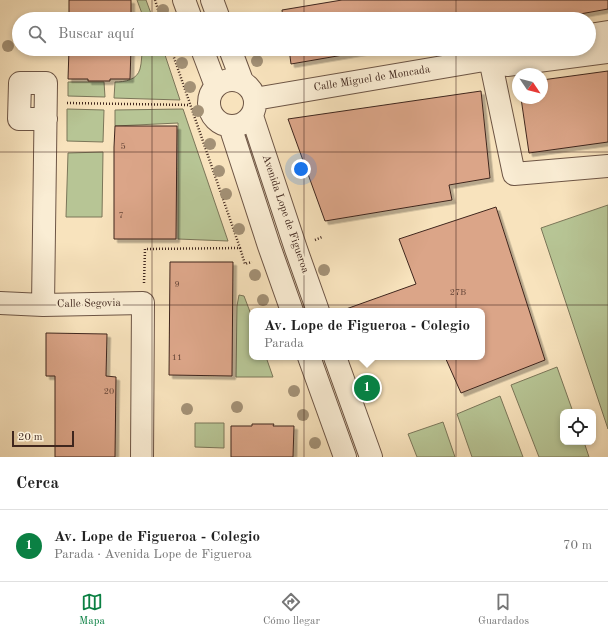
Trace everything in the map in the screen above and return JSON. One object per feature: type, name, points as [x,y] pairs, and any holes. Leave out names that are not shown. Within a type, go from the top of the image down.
[{"type":"street","points":[[184,0],[188,12]]},
{"type":"street","points":[[212,0],[216,12]]},
{"type":"street","points":[[596,34],[608,32]]},
{"type":"street","name":"Calle Miguel de Moncada","points":[[596,54],[608,52]]},
{"type":"street","points":[[205,56],[216,86]]},
{"type":"street","points":[[233,56],[242,81]]},
{"type":"street","name":"Calle Miguel de Moncada","points":[[253,107],[487,56]]},
{"type":"street","points":[[496,56],[514,174],[608,166]]},
{"type":"street","name":"Calle Miguel de Moncada","points":[[498,56],[507,65],[577,56]]},
{"type":"street","points":[[234,79],[242,81],[249,86],[254,93],[253,107],[246,122],[238,126],[230,126],[215,120],[209,105],[209,97],[213,89],[219,83],[226,80],[234,79]]},
{"type":"street","name":"Avenida Lope de Figueroa","points":[[253,107],[296,249],[317,308]]},
{"type":"street","name":"Calle Segovia","points":[[46,111],[43,304],[143,303]]},
{"type":"street","points":[[230,126],[291,308]]},
{"type":"street","points":[[0,303],[43,304]]},
{"type":"street","points":[[142,457],[143,303]]},
{"type":"street","points":[[310,360],[345,457]]},
{"type":"street","points":[[336,360],[371,457]]},
{"type":"path","points":[[155,0],[159,12]]},
{"type":"path","points":[[173,56],[245,264],[273,257]]},
{"type":"path","points":[[46,111],[190,105]]},
{"type":"path","points":[[296,249],[322,237]]},
{"type":"path","points":[[143,303],[145,249],[240,248]]},
{"type":"green space","points":[[137,0],[146,0],[150,12],[141,12]]},
{"type":"green space","points":[[142,56],[165,56],[180,100],[114,98],[115,82],[130,80],[136,76],[141,66]]},
{"type":"green space","points":[[68,82],[104,82],[105,97],[68,96]]},
{"type":"green space","points":[[67,109],[104,110],[103,142],[67,141]]},
{"type":"green space","points":[[183,109],[228,241],[178,239],[178,123],[115,126],[115,110]]},
{"type":"green space","points":[[103,152],[102,217],[66,217],[68,153]]},
{"type":"green space","points":[[608,205],[608,429],[541,228]]},
{"type":"green space","points":[[239,295],[244,296],[249,309],[249,360],[267,360],[273,377],[236,377],[237,306]]},
{"type":"green space","points":[[557,367],[572,409],[560,409],[560,445],[585,445],[589,457],[539,457],[511,385]]},
{"type":"green space","points":[[500,396],[523,457],[472,457],[457,414]]},
{"type":"green space","points":[[443,422],[455,457],[417,457],[408,434]]},
{"type":"green space","points":[[195,423],[224,423],[224,448],[195,447]]},
{"type":"building","points":[[69,0],[131,0],[131,12],[69,12]]},
{"type":"building","points":[[342,0],[608,0],[608,9],[591,12],[282,12],[282,10]]},
{"type":"building","points":[[69,56],[131,56],[130,79],[88,81],[88,79],[68,79]]},
{"type":"building","points":[[290,56],[337,56],[291,64]]},
{"type":"building","points":[[608,71],[608,142],[529,153],[522,104],[548,104],[548,79]]},
{"type":"building","points":[[481,91],[490,178],[449,185],[452,200],[325,221],[288,119]]},
{"type":"building","points":[[115,126],[177,126],[176,239],[114,239]]},
{"type":"building","points":[[496,207],[545,360],[461,393],[446,360],[485,360],[485,308],[349,308],[416,284],[399,239]]},
{"type":"building","points":[[170,262],[233,262],[232,376],[169,375]]},
{"type":"building","points":[[46,333],[107,334],[106,376],[116,377],[115,457],[55,457],[55,376],[46,376]]},
{"type":"building","points":[[252,424],[294,426],[293,457],[231,457],[231,426],[252,426]]},
{"type":"place","name":"Av. Lope de Figueroa - Colegio","points":[[367,388]]}]
